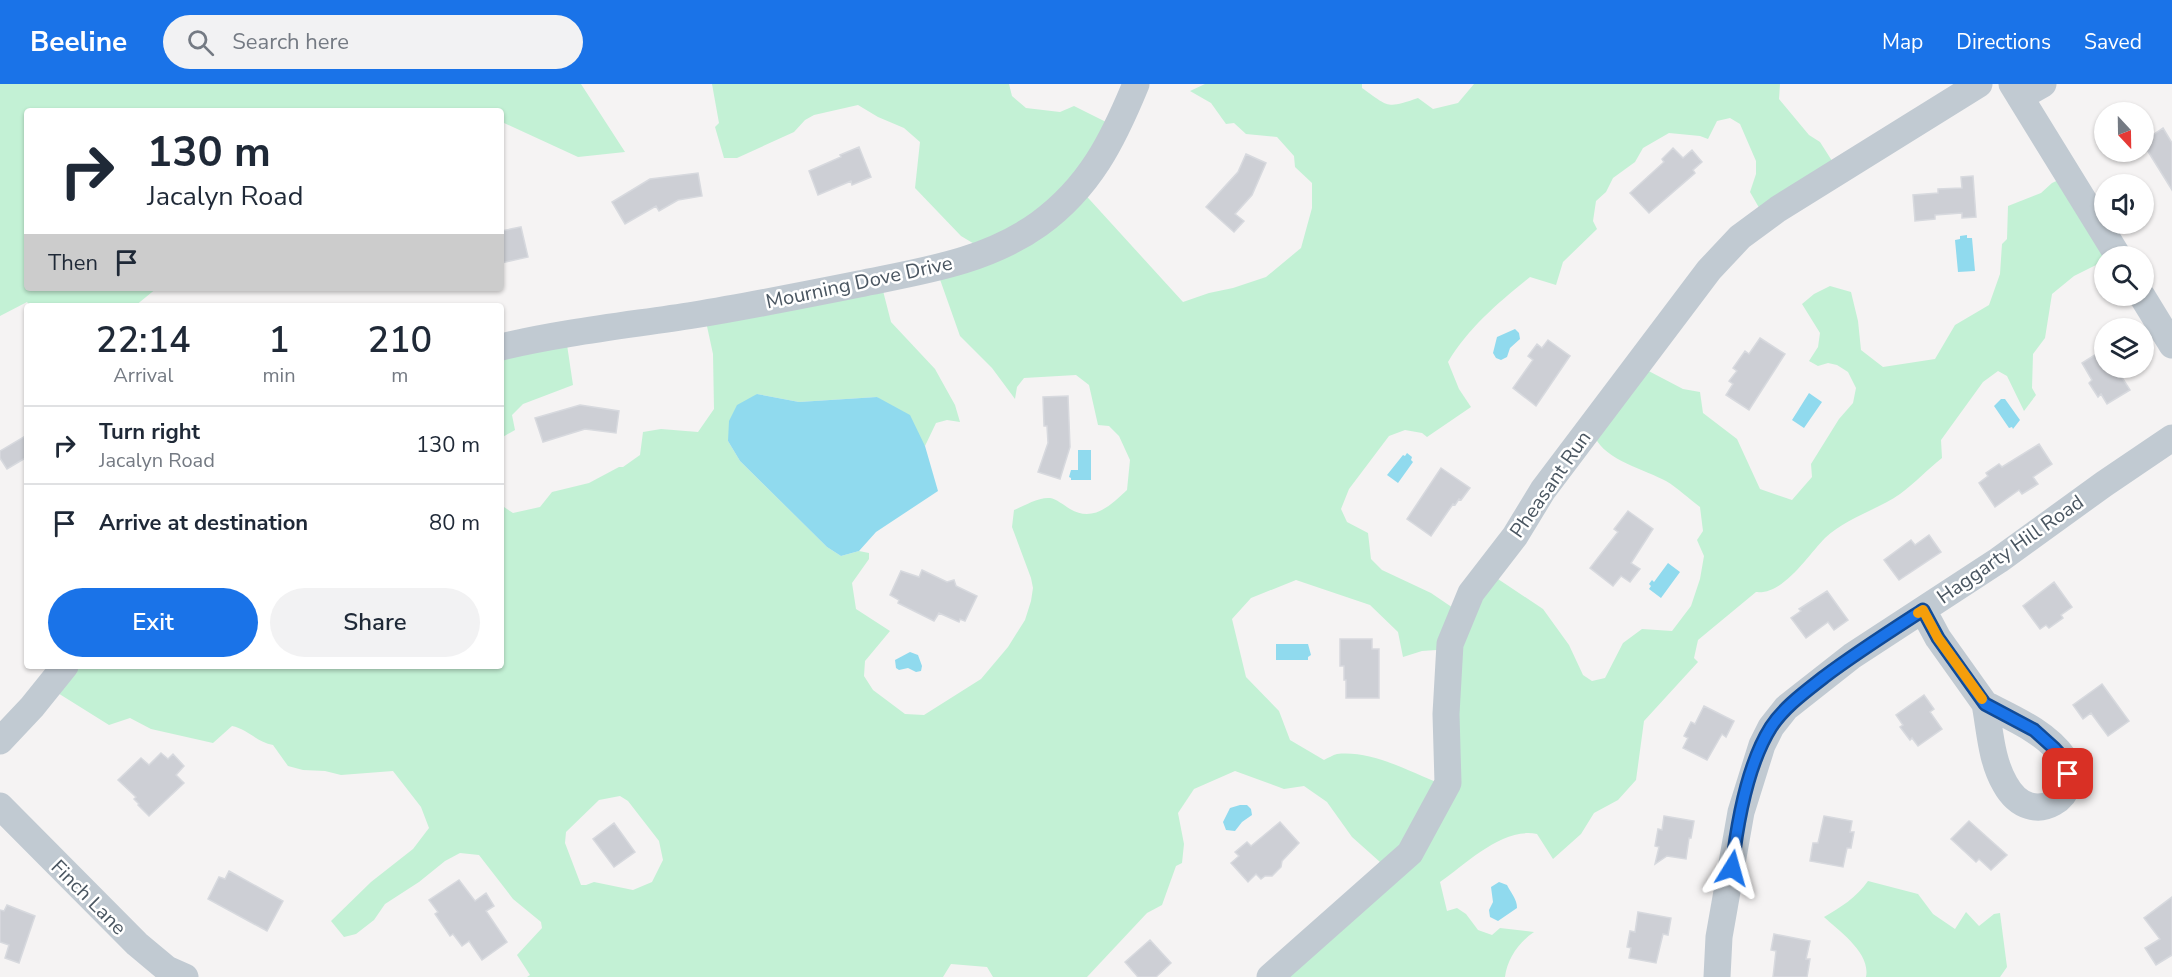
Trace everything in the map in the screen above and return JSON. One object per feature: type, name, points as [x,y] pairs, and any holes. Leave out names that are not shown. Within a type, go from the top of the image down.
[{"type":"street","name":"Mourning Dove Drive","points":[[504,346],[810,294],[943,267],[987,252],[1039,224],[1089,177],[1117,131],[1136,84]]},
{"type":"street","name":"Pheasant Run","points":[[1270,977],[1410,853],[1448,783],[1446,714],[1450,644],[1471,593],[1515,536],[1543,490],[1708,270],[1740,237],[1778,209],[1979,84]]},
{"type":"street","points":[[2043,84],[2016,90],[2112,246]]},
{"type":"street","points":[[2148,306],[2172,345]]},
{"type":"street","name":"Haggarty Hill Road","points":[[1717,977],[1719,937],[1741,812],[1755,765],[1771,727],[1786,708],[1852,656],[1999,560],[2172,438]]},
{"type":"street","points":[[1923,610],[1938,638],[1985,704]]},
{"type":"street","points":[[0,741],[32,707],[62,669]]},
{"type":"street","name":"Finch Lane","points":[[0,806],[136,944],[167,969],[186,977]]},
{"type":"green space","points":[[0,84],[581,84],[625,152],[578,157],[504,123],[504,108],[24,108],[24,291],[153,291],[139,303],[27,302],[0,316]]},
{"type":"green space","points":[[712,84],[1009,84],[1012,96],[1026,108],[1060,112],[1074,106],[1114,126],[1080,189],[1183,302],[1266,277],[1301,248],[1312,208],[1312,183],[1295,167],[1294,156],[1277,137],[1246,134],[1234,123],[1226,124],[1211,103],[1190,91],[1205,84],[1362,84],[1362,88],[1388,104],[1400,104],[1418,98],[1433,109],[1458,103],[1474,84],[1780,84],[1779,99],[1809,135],[1820,142],[1841,175],[1769,225],[1750,192],[1756,174],[1756,161],[1740,124],[1730,118],[1717,121],[1708,139],[1669,133],[1643,148],[1635,162],[1613,178],[1606,192],[1596,201],[1593,221],[1597,229],[1563,262],[1556,285],[1530,277],[1485,316],[1456,349],[1448,362],[1459,389],[1471,407],[1427,437],[1422,433],[1405,430],[1389,436],[1349,489],[1341,509],[1347,522],[1368,533],[1371,559],[1382,570],[1431,593],[1459,612],[1492,575],[1543,609],[1569,645],[1583,675],[1592,681],[1605,678],[1623,643],[1642,629],[1672,631],[1691,606],[1700,579],[1704,556],[1697,540],[1703,531],[1700,507],[1666,481],[1627,464],[1607,452],[1595,437],[1641,367],[1683,389],[1700,392],[1703,413],[1737,439],[1760,489],[1792,500],[1812,477],[1811,464],[1839,419],[1853,403],[1856,388],[1848,372],[1837,365],[1828,363],[1818,366],[1809,361],[1818,347],[1820,333],[1802,304],[1814,294],[1830,286],[1851,292],[1858,321],[1861,350],[1883,367],[1935,359],[1955,325],[1989,305],[2000,274],[2002,244],[2007,239],[2008,206],[2041,193],[2052,183],[2067,176],[2099,246],[2094,246],[2094,266],[2074,276],[2052,294],[2045,338],[2033,354],[2032,388],[2036,395],[2024,411],[2007,376],[1998,371],[1983,382],[1941,440],[1942,458],[1900,494],[1833,531],[1786,581],[1766,591],[1756,592],[1698,640],[1694,658],[1698,662],[1644,721],[1636,780],[1618,800],[1594,813],[1581,834],[1553,859],[1537,834],[1524,833],[1498,841],[1486,848],[1440,882],[1447,911],[1457,908],[1466,914],[1478,930],[1492,935],[1500,928],[1534,932],[1515,952],[1508,964],[1505,977],[1270,977],[1380,862],[1352,837],[1327,802],[1304,786],[1284,789],[1235,771],[1194,789],[1178,813],[1184,844],[1182,863],[1176,866],[1162,905],[1147,913],[1087,977],[993,977],[987,967],[951,964],[943,977],[527,977],[530,975],[517,955],[542,928],[541,922],[513,899],[479,855],[460,853],[445,861],[419,882],[385,904],[374,920],[356,934],[344,937],[331,921],[371,882],[413,849],[429,828],[421,807],[393,771],[341,775],[288,766],[273,745],[232,726],[213,743],[151,729],[130,718],[109,725],[53,690],[65,669],[504,669],[504,507],[513,513],[540,507],[552,492],[589,483],[623,467],[640,455],[643,432],[661,429],[698,432],[714,409],[713,354],[705,317],[881,283],[891,322],[935,369],[955,405],[960,422],[947,420],[936,423],[925,446],[877,397],[799,402],[757,394],[728,441],[740,461],[827,547],[841,556],[859,551],[869,553],[869,559],[852,583],[856,609],[890,631],[865,661],[864,676],[873,690],[905,714],[924,715],[981,679],[1008,647],[1025,620],[1031,601],[1033,588],[1031,578],[1012,527],[1014,510],[1036,500],[1050,498],[1078,513],[1094,513],[1108,506],[1127,490],[1130,460],[1119,436],[1109,426],[1098,425],[1089,385],[1076,375],[1024,378],[1017,387],[1015,399],[992,368],[960,336],[937,271],[986,251],[961,236],[915,188],[920,142],[904,128],[858,105],[814,115],[805,120],[794,132],[737,158],[724,158],[715,127],[719,123]],"holes":[[[1296,580],[1370,605],[1398,632],[1403,657],[1422,651],[1451,649],[1441,784],[1364,755],[1337,754],[1324,760],[1290,740],[1279,711],[1246,677],[1232,619],[1251,598]],[[620,796],[628,801],[659,841],[663,860],[652,882],[633,890],[594,882],[581,885],[565,843],[566,832],[599,800]]]},
{"type":"green space","points":[[566,338],[573,385],[523,404],[512,415],[515,430],[504,436],[504,349]]},
{"type":"green space","points":[[1868,881],[1918,894],[1933,914],[1955,929],[1966,912],[1979,926],[1994,914],[2000,913],[2007,967],[2000,977],[1866,977],[1864,959],[1859,951],[1824,917],[1848,902]]},
{"type":"water","points":[[1967,235],[1967,238],[1972,238],[1975,271],[1958,272],[1955,240]]},
{"type":"water","points":[[1515,329],[1520,339],[1510,348],[1507,357],[1501,360],[1496,358],[1493,353],[1497,337]]},
{"type":"water","points":[[1809,393],[1822,402],[1804,428],[1792,420]]},
{"type":"water","points":[[757,394],[799,402],[877,397],[910,415],[925,446],[938,491],[876,532],[859,551],[841,556],[827,547],[740,461],[728,441],[729,421],[737,405]]},
{"type":"water","points":[[2001,399],[2005,399],[2020,420],[2013,429],[2009,428],[1994,406]]},
{"type":"water","points":[[1078,450],[1091,450],[1091,480],[1071,480],[1069,477],[1071,470],[1078,470]]},
{"type":"water","points":[[1407,453],[1412,457],[1413,462],[1398,483],[1387,475]]},
{"type":"water","points":[[1668,563],[1680,572],[1661,598],[1649,589],[1651,586],[1649,584],[1652,580],[1654,582]]},
{"type":"water","points":[[1276,644],[1308,644],[1311,655],[1308,660],[1276,660]]},
{"type":"water","points":[[910,652],[918,655],[922,666],[921,671],[896,668],[895,660]]},
{"type":"water","points":[[1247,805],[1252,815],[1235,831],[1226,830],[1223,822],[1230,808]]},
{"type":"water","points":[[1499,882],[1507,885],[1517,908],[1498,921],[1490,917],[1489,910],[1493,902],[1491,887]]},
{"type":"building","points":[[2163,128],[2172,143],[2172,190],[2154,161],[2154,134]]},
{"type":"building","points":[[859,147],[871,177],[852,185],[851,181],[818,195],[809,171]]},
{"type":"building","points":[[1673,148],[1683,158],[1692,150],[1702,162],[1693,170],[1695,173],[1649,213],[1630,193],[1664,162],[1662,159]]},
{"type":"building","points":[[1246,154],[1266,163],[1252,195],[1235,214],[1244,221],[1234,232],[1206,207],[1238,172]]},
{"type":"building","points":[[698,173],[702,196],[678,200],[659,211],[656,206],[625,224],[612,202],[650,179]]},
{"type":"building","points":[[1973,176],[1976,217],[1962,218],[1962,213],[1935,215],[1935,219],[1915,221],[1913,195],[1938,193],[1938,189],[1962,188],[1961,177]]},
{"type":"building","points":[[521,227],[528,257],[504,262],[504,230]]},
{"type":"building","points":[[1760,338],[1785,354],[1749,410],[1726,395],[1733,384],[1729,381],[1737,371],[1733,368],[1745,351],[1749,354]]},
{"type":"building","points":[[1548,340],[1570,356],[1536,406],[1513,388],[1533,360],[1528,356],[1537,344],[1542,348]]},
{"type":"building","points":[[2094,355],[2094,378],[2122,378],[2130,390],[2107,404],[2101,394],[2098,397],[2089,383],[2092,380],[2082,363]]},
{"type":"building","points":[[1068,396],[1070,447],[1060,479],[1038,472],[1048,443],[1047,426],[1044,426],[1043,397]]},
{"type":"building","points":[[580,405],[619,411],[616,433],[585,429],[543,442],[535,418]]},
{"type":"building","points":[[24,437],[24,459],[7,469],[0,458],[0,451]]},
{"type":"building","points":[[2039,444],[2052,464],[2033,477],[2038,484],[2022,494],[2019,490],[1995,507],[1979,483],[1988,476],[1986,473],[1999,464],[2002,467]]},
{"type":"building","points":[[1441,468],[1470,488],[1461,500],[1453,504],[1431,536],[1407,519]]},
{"type":"building","points":[[1628,511],[1653,529],[1631,563],[1640,569],[1630,582],[1621,576],[1613,586],[1590,568],[1618,532],[1614,529]]},
{"type":"building","points":[[1929,535],[1941,552],[1899,580],[1884,560],[1911,540],[1915,545]]},
{"type":"building","points":[[922,570],[947,582],[954,580],[956,586],[977,596],[965,621],[960,619],[959,622],[939,613],[934,621],[898,603],[899,600],[890,595],[901,571],[919,577]]},
{"type":"building","points":[[2054,582],[2072,607],[2061,615],[2063,618],[2049,628],[2046,625],[2040,629],[2023,606]]},
{"type":"building","points":[[1827,591],[1848,620],[1834,630],[1828,622],[1806,638],[1791,618],[1801,611],[1799,609]]},
{"type":"building","points":[[1340,639],[1372,639],[1372,649],[1379,649],[1379,698],[1346,698],[1344,666],[1340,666]]},
{"type":"building","points":[[2102,684],[2129,721],[2108,736],[2091,713],[2083,719],[2073,705]]},
{"type":"building","points":[[1924,695],[1934,709],[1930,712],[1942,729],[1918,746],[1900,727],[1903,725],[1896,715]]},
{"type":"building","points":[[1704,706],[1734,721],[1726,737],[1722,734],[1707,760],[1683,748],[1688,738],[1684,736],[1691,722],[1695,724]]},
{"type":"building","points":[[161,753],[168,759],[173,754],[184,766],[176,775],[184,783],[149,816],[138,805],[134,799],[136,797],[118,780],[141,758],[149,765]]},
{"type":"building","points":[[1664,816],[1694,821],[1691,838],[1689,838],[1686,859],[1667,856],[1655,864],[1659,847],[1655,846],[1658,829],[1662,830]]},
{"type":"building","points":[[1824,816],[1852,821],[1850,832],[1854,832],[1851,848],[1847,848],[1843,867],[1810,861],[1813,843],[1818,843]]},
{"type":"building","points":[[1969,821],[2007,855],[1991,870],[1979,859],[1976,862],[1951,839]]},
{"type":"building","points":[[1280,822],[1299,843],[1272,876],[1265,876],[1261,879],[1256,874],[1248,882],[1231,863],[1239,856],[1235,852],[1247,842],[1251,846]]},
{"type":"building","points":[[614,823],[635,852],[614,867],[593,839]]},
{"type":"building","points":[[229,871],[283,901],[267,931],[208,899],[219,877],[225,879]]},
{"type":"building","points":[[459,880],[475,901],[486,893],[494,906],[486,911],[507,942],[482,960],[469,941],[462,946],[453,934],[450,936],[435,914],[438,912],[429,900]]},
{"type":"building","points":[[2172,897],[2172,955],[2156,965],[2145,948],[2160,939],[2144,918]]},
{"type":"building","points":[[7,905],[35,916],[19,963],[5,958],[9,945],[0,942],[0,910],[4,911]]},
{"type":"building","points":[[1638,912],[1671,918],[1668,935],[1663,934],[1656,963],[1629,958],[1631,948],[1627,947],[1630,931],[1635,932]]},
{"type":"building","points":[[1774,934],[1810,941],[1806,959],[1810,959],[1807,977],[1773,977],[1776,951],[1771,950]]},
{"type":"building","points":[[1150,940],[1171,963],[1156,977],[1138,977],[1125,962]]},
{"type":"slow traffic","points":[[1918,613],[1923,610],[1938,638],[1982,699]]},
{"type":"route","points":[[1732,868],[1735,840],[1748,784],[1771,727],[1786,708],[1852,656],[1923,610],[1938,638],[1985,704],[2034,730],[2065,760],[2068,774]]}]
